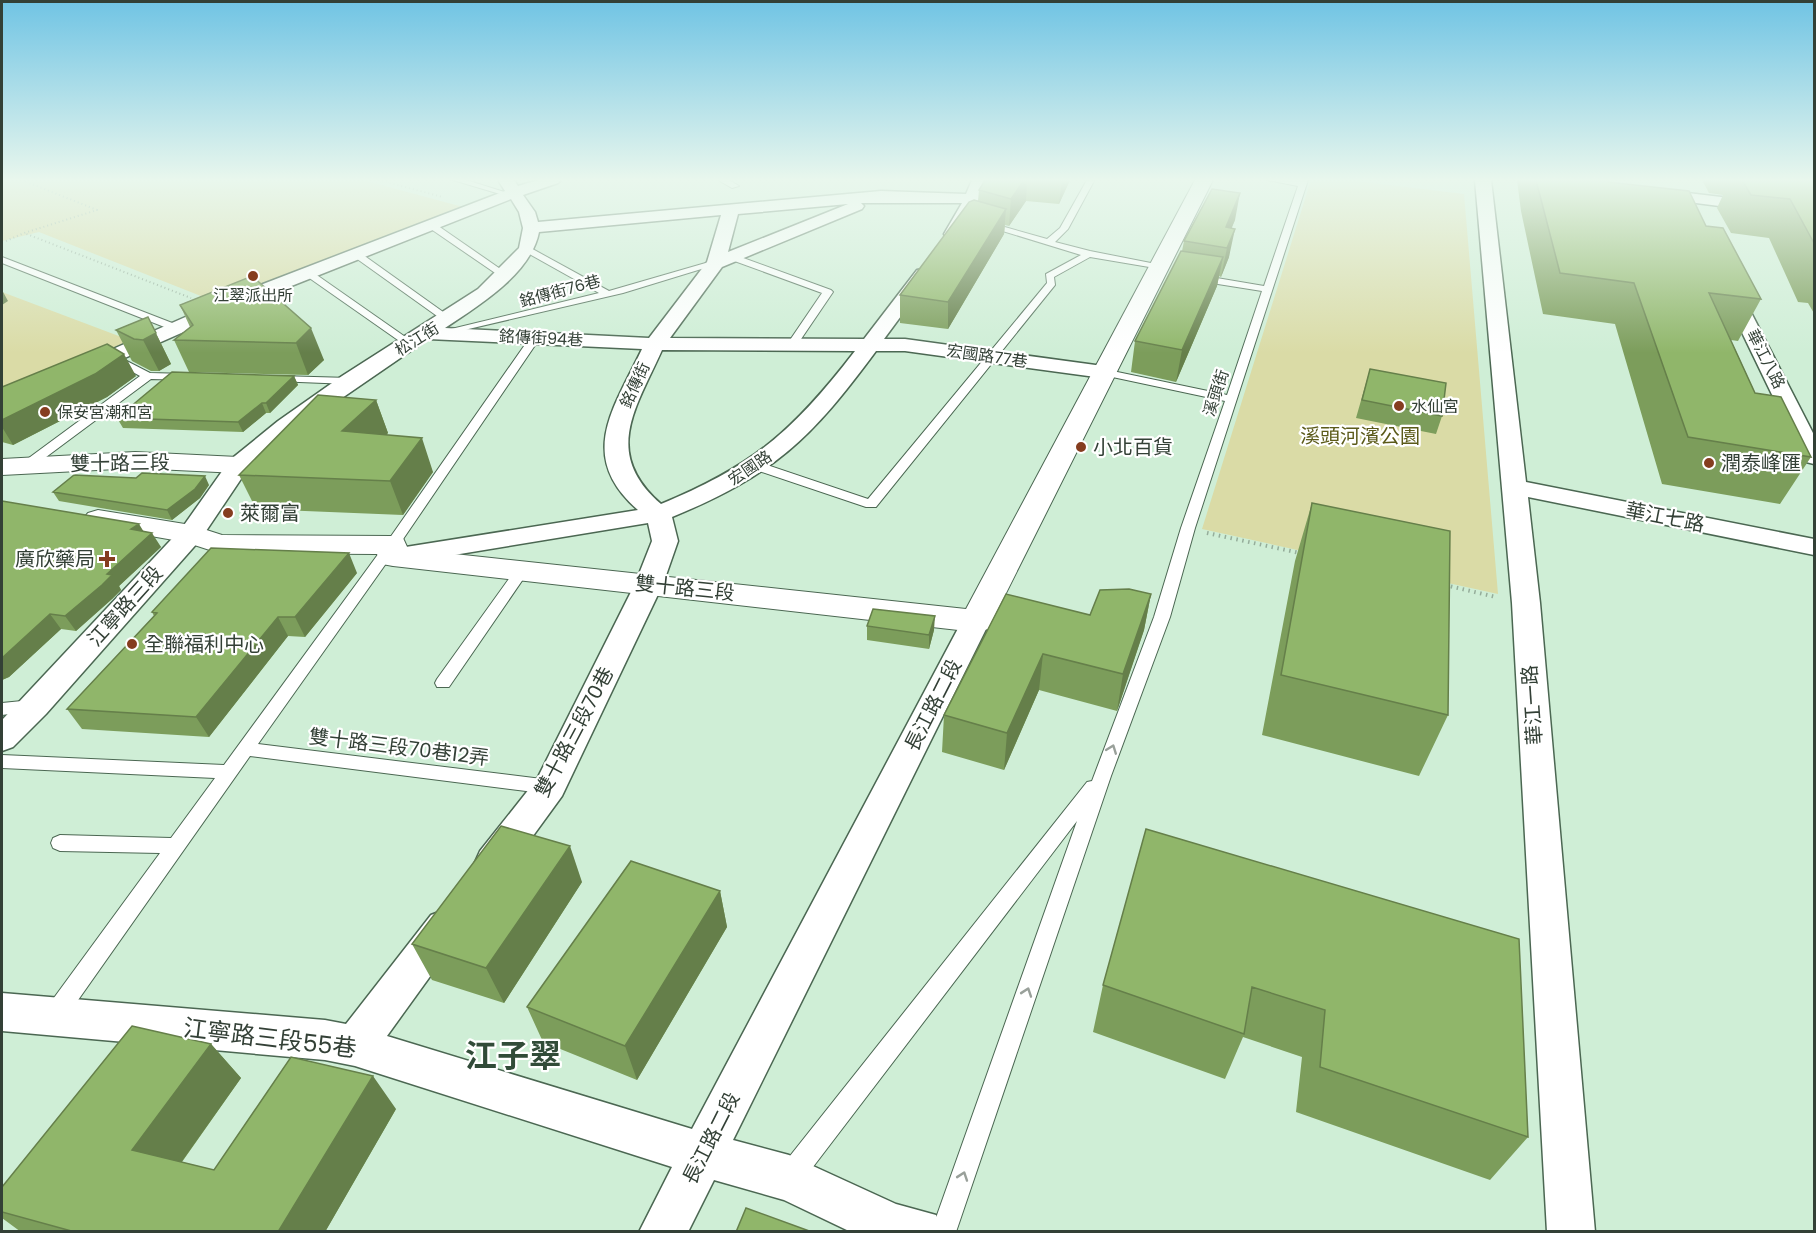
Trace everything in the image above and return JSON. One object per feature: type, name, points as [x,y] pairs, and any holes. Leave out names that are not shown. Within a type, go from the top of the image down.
[{"type":"street","points":[[72,374],[219,309],[399,238]]},
{"type":"street","points":[[527,249],[529,238]]},
{"type":"street","name":"銘傳街","points":[[658,514],[637,496],[622,473],[615,451],[617,425],[655,344],[724,260],[727,238]]},
{"type":"street","points":[[724,260],[773,238]]},
{"type":"street","name":"宏國路","points":[[393,551],[658,514],[712,492],[758,466],[791,439],[827,402],[871,346],[946,238]]},
{"type":"street","name":"長江路二段","points":[[663,1232],[988,621],[1102,372],[1160,271],[1176,238]]},
{"type":"street","name":"華江一路","points":[[1489,238],[1526,603],[1571,1232]]},
{"type":"street","name":"松江街","points":[[238,465],[286,426],[350,381],[409,343],[440,328],[485,293],[527,249]]},
{"type":"street","name":"華江八路","points":[[1721,270],[1815,457]]},
{"type":"street","name":"銘傳街94巷","points":[[440,328],[535,338],[655,344],[793,343]]},
{"type":"street","name":"宏國路77巷","points":[[793,343],[905,345],[1102,372]]},
{"type":"street","name":"雙十路三段","points":[[14,466],[135,460],[238,465]]},
{"type":"street","name":"江寧路三段","points":[[2,739],[35,706],[191,534],[238,465]]},
{"type":"street","name":"華江七路","points":[[1515,487],[1815,547]]},
{"type":"street","name":"雙十路三段70巷","points":[[355,1046],[550,787],[649,584],[665,541],[658,514]]},
{"type":"street","name":"雙十路三段","points":[[75,516],[191,534],[219,544],[393,551],[521,572],[988,621]]},
{"type":"street","name":"江寧路三段55巷","points":[[2,1012],[325,1040],[355,1046],[703,1155],[789,1178],[906,1229]]},
{"type":"lane","points":[[449,238],[504,275]]},
{"type":"lane","points":[[1039,238],[1048,243],[1160,271]]},
{"type":"lane","points":[[1048,243],[1054,238]]},
{"type":"lane","name":"溪頭街","points":[[944,1232],[1188,528],[1285,238]]},
{"type":"lane","points":[[527,249],[608,294]]},
{"type":"lane","points":[[356,254],[440,328]]},
{"type":"lane","points":[[758,466],[871,504],[1052,283],[1049,276],[1089,254]]},
{"type":"lane","points":[[2,260],[176,328]]},
{"type":"lane","points":[[724,260],[828,292],[793,343]]},
{"type":"lane","name":"銘傳街76巷","points":[[440,328],[608,294],[724,260]]},
{"type":"lane","points":[[308,273],[409,343]]},
{"type":"lane","points":[[1189,277],[1267,289]]},
{"type":"lane","points":[[53,1017],[244,749],[393,551],[535,338]]},
{"type":"lane","points":[[112,356],[148,376],[195,377]]},
{"type":"lane","points":[[1102,372],[1232,399]]},
{"type":"lane","points":[[14,466],[148,376]]},
{"type":"lane","points":[[266,379],[350,381]]},
{"type":"lane","points":[[443,683],[521,572]]},
{"type":"lane","points":[[2,709],[35,706]]},
{"type":"lane","name":"雙十路三段70巷12弄","points":[[244,749],[550,787]]},
{"type":"lane","points":[[2,761],[228,772]]},
{"type":"lane","points":[[789,1178],[1102,776]]},
{"type":"lane","points":[[60,843],[175,846]]},
{"type":"path","points":[[38,238],[219,309]]},
{"type":"path","points":[[1188,528],[1305,554]]},
{"type":"path","points":[[1444,585],[1526,603]]},
{"type":"green space","points":[[2,238],[16,238],[2,241]]},
{"type":"green space","points":[[53,238],[384,238],[216,302]]},
{"type":"green space","name":"溪頭河濱公園","points":[[1293,238],[1468,238],[1498,594],[1202,529]]},
{"type":"green space","points":[[2,292],[132,341],[2,399]]},
{"type":"building","points":[[943,238],[988,238],[948,302],[900,295]]},
{"type":"building","points":[[1186,238],[1231,238],[1227,248],[1184,241]]},
{"type":"building","points":[[1551,238],[1728,238],[1761,299],[1709,293],[1755,393],[1781,397],[1811,457],[1688,437],[1634,283],[1560,273]]},
{"type":"building","points":[[1181,251],[1223,257],[1182,350],[1135,341]]},
{"type":"building","points":[[252,276],[311,328],[296,343],[174,340],[193,325],[180,305]]},
{"type":"building","points":[[148,317],[156,333],[143,340],[134,339],[116,330]]},
{"type":"building","points":[[107,344],[124,354],[95,374],[2,420],[2,387]]},
{"type":"building","points":[[1370,369],[1446,383],[1442,416],[1362,400]]},
{"type":"building","points":[[172,372],[294,376],[266,403],[262,403],[238,422],[117,418]]},
{"type":"building","points":[[318,395],[376,400],[342,431],[422,438],[390,481],[239,475]]},
{"type":"building","points":[[142,473],[205,476],[195,489],[167,510],[53,492],[74,475],[136,478]]},
{"type":"building","points":[[2,501],[139,524],[131,529],[152,533],[107,574],[112,575],[102,585],[65,616],[50,614],[2,658]]},
{"type":"building","points":[[1312,503],[1450,531],[1448,715],[1281,675]]},
{"type":"building","points":[[211,548],[349,553],[295,617],[278,617],[196,717],[67,709],[157,613],[152,612]]},
{"type":"building","points":[[1129,589],[1151,594],[1123,674],[1043,654],[1007,733],[944,715],[1006,594],[1090,615],[1100,590]]},
{"type":"building","points":[[873,609],[935,616],[929,635],[867,626]]},
{"type":"building","points":[[501,826],[570,846],[486,968],[412,944]]},
{"type":"building","points":[[1146,829],[1519,939],[1528,1137],[1320,1067],[1325,1010],[1252,987],[1244,1034],[1103,985]]},
{"type":"building","points":[[631,861],[720,891],[625,1046],[527,1007]]},
{"type":"building","points":[[132,1026],[211,1044],[132,1150],[214,1170],[291,1057],[373,1076],[278,1232],[75,1232],[2,1212],[2,1187]]},
{"type":"building","points":[[746,1208],[812,1232],[736,1232]]},
{"type":"place","name":"江翠派出所","points":[[253,276]]},
{"type":"place","name":"水仙宮","points":[[1399,406]]},
{"type":"place","name":"保安宮潮和宮","points":[[45,412]]},
{"type":"place","name":"小北百貨","points":[[1081,447]]},
{"type":"place","name":"潤泰峰匯","points":[[1709,463]]},
{"type":"place","name":"萊爾富","points":[[228,513]]},
{"type":"place","name":"廣欣藥局","points":[[107,559]]},
{"type":"place","name":"全聯福利中心","points":[[132,644]]},
{"type":"district","name":"江子翠","points":[[513,1055]]}]
